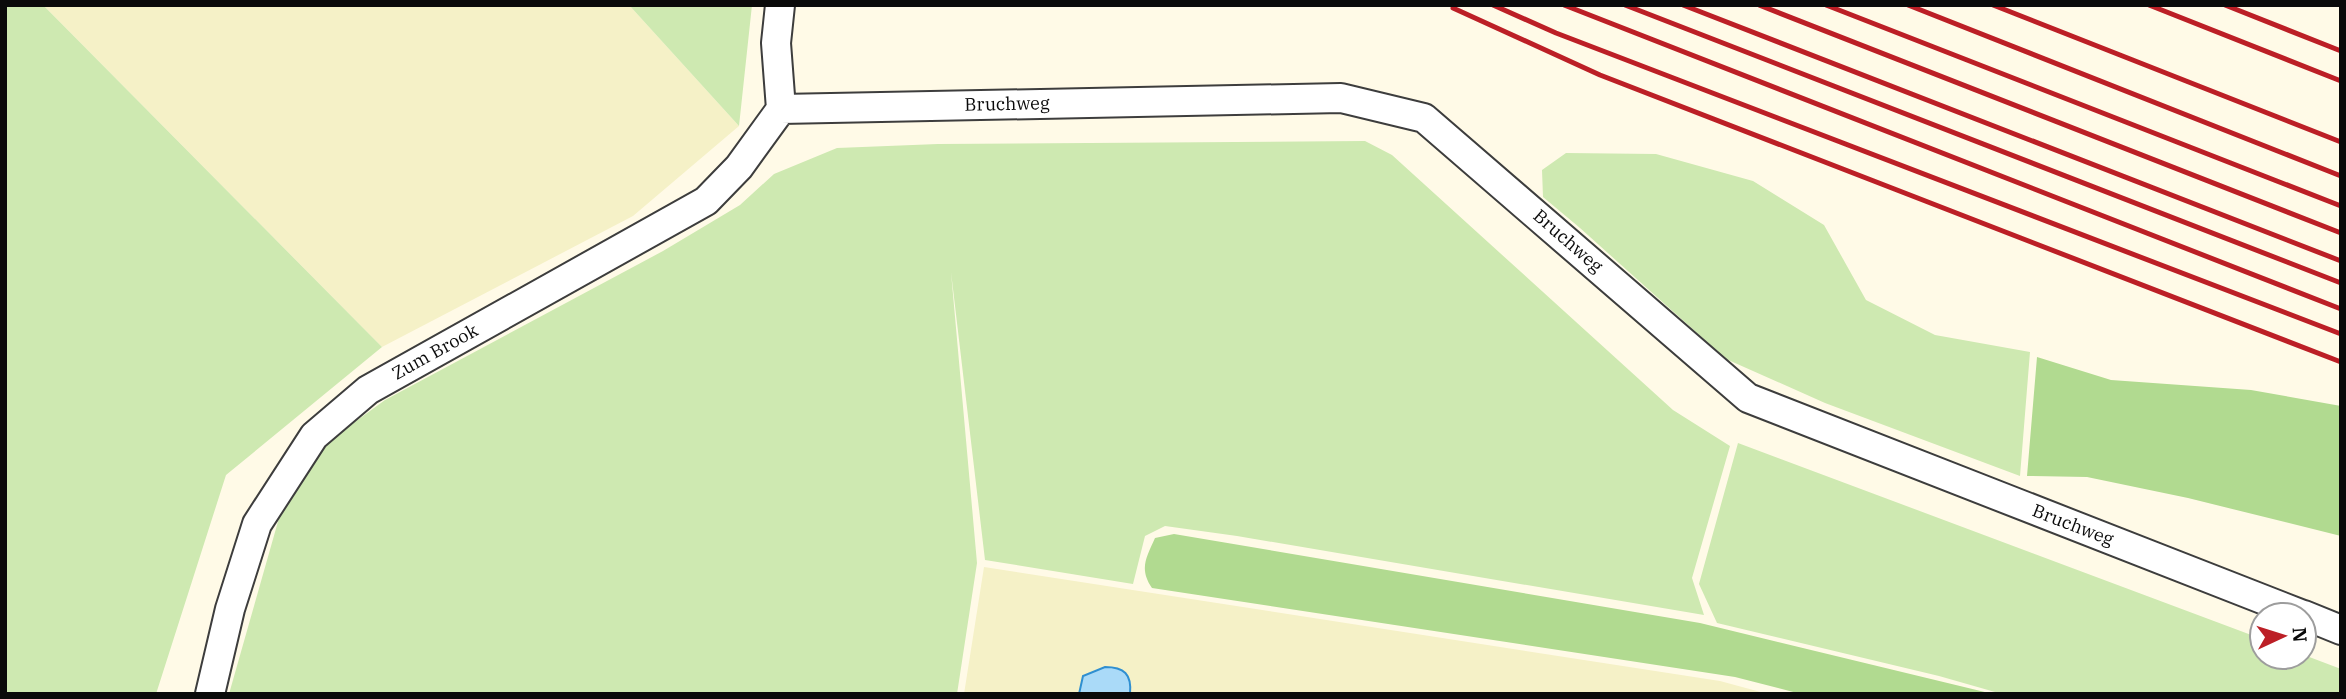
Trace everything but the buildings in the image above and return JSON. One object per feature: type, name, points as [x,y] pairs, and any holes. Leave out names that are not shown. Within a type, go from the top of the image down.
[{"type":"street","points":[[780,5],[776,43],[781,109]]},
{"type":"street","name":"Bruchweg","points":[[781,109],[1341,98],[1424,118],[1748,398],[2268,601]]},
{"type":"street","name":"Zum Brook","points":[[210,694],[230,609],[257,524],[314,436],[368,390],[706,201],[739,166],[781,109]]},
{"type":"street","name":"Bruchweg","points":[[2318,621],[2341,630]]},
{"type":"shaded area","points":[[43,5],[629,5],[739,126],[633,216],[382,347]]},
{"type":"shaded area","points":[[984,567],[1720,681],[1768,694],[964,694]]},
{"type":"green space","points":[[5,5],[43,5],[382,347],[226,475],[156,694],[5,694]]},
{"type":"green space","points":[[629,5],[752,5],[739,126]]},
{"type":"green space","points":[[1365,141],[1392,155],[1673,410],[1730,446],[1692,578],[1704,615],[1165,526],[1145,536],[1133,584],[985,560],[951,272],[977,563],[957,694],[229,694],[279,518],[326,443],[385,400],[663,251],[740,205],[774,174],[837,148],[938,144]]},
{"type":"green space","points":[[1566,153],[1656,154],[1753,181],[1824,225],[1866,300],[1935,335],[2030,352],[2020,476],[1825,403],[1726,359],[1543,197],[1542,170]]},
{"type":"green space","points":[[2037,357],[2111,380],[2251,390],[2341,406],[2341,536],[2188,498],[2087,477],[2027,476]]},
{"type":"green space","points":[[1738,443],[2248,634],[2248,671],[2318,671],[2318,660],[2341,669],[2341,694],[2002,694],[1939,676],[1717,623],[1699,584]]},
{"type":"green space","points":[[1174,534],[1700,623],[1993,694],[1801,694],[1735,677],[1152,588],[1145,569],[1149,552],[1155,538]]},
{"type":"water","points":[[1105,667],[1117,668],[1125,673],[1130,681],[1130,694],[1079,694],[1083,676]]},
{"type":"railway","points":[[1493,5],[1556,33],[2341,334]]},
{"type":"railway","points":[[1564,5],[2341,309]]},
{"type":"railway","points":[[1625,5],[2341,283]]},
{"type":"railway","points":[[1683,5],[2341,261]]},
{"type":"railway","points":[[1759,5],[2341,233]]},
{"type":"railway","points":[[1826,5],[2341,206]]},
{"type":"railway","points":[[1908,5],[2341,176]]},
{"type":"railway","points":[[1993,5],[2341,142]]},
{"type":"railway","points":[[2149,5],[2341,81]]},
{"type":"railway","points":[[2225,5],[2341,51]]},
{"type":"railway","points":[[1453,8],[1600,75],[2341,362]]}]
